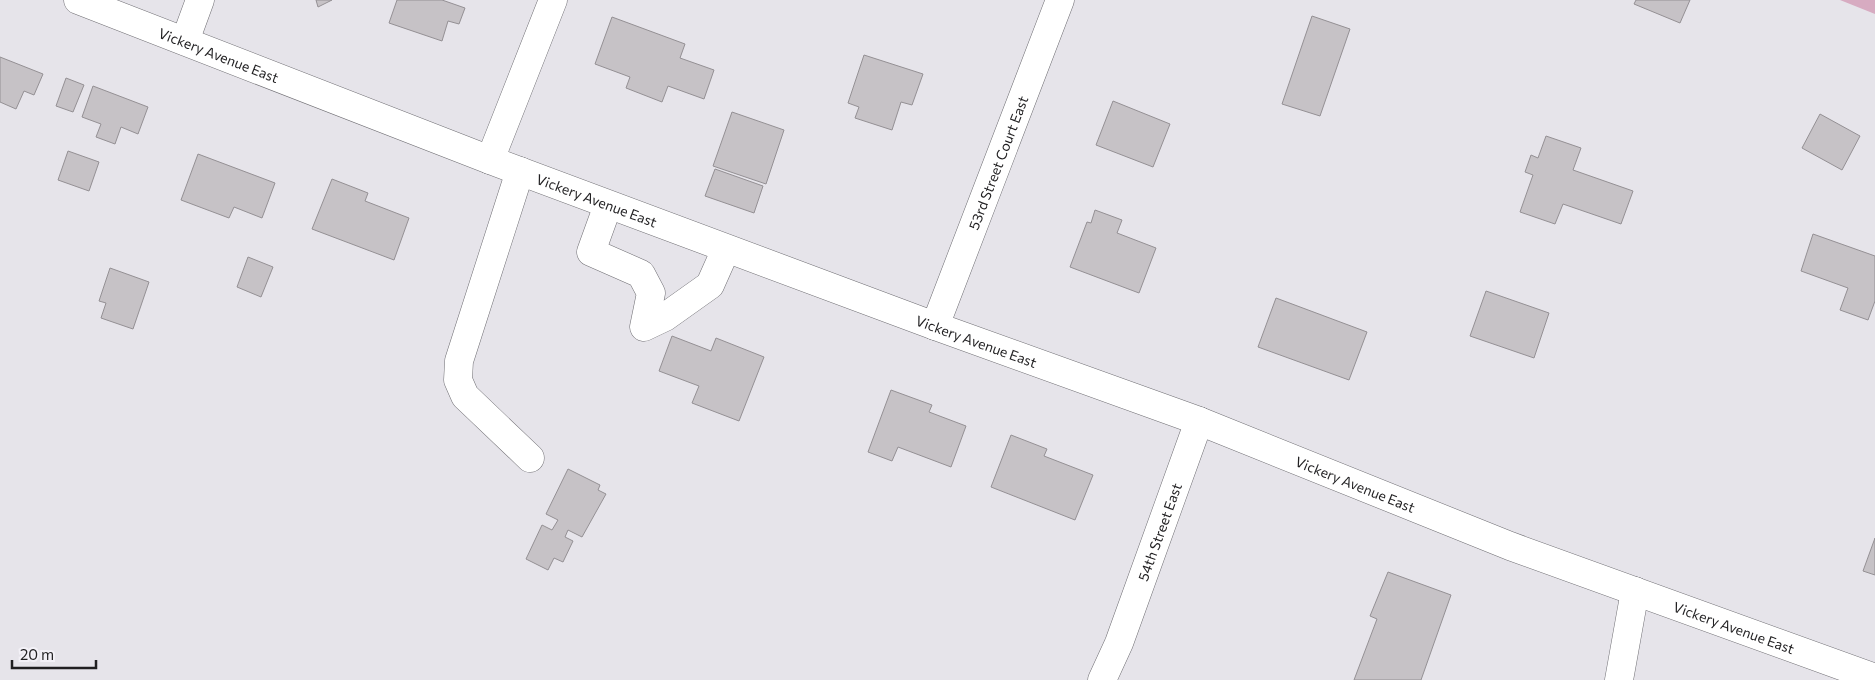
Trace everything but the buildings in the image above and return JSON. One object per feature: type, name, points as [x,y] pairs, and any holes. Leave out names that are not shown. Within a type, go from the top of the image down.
[{"type":"street","name":"Vickery Avenue East","points":[[78,0],[608,205],[1199,422],[1510,546],[1875,678]]},
{"type":"street","points":[[185,41],[200,0]]},
{"type":"street","points":[[490,160],[553,0]]},
{"type":"street","name":"53rd Street Court East","points":[[935,326],[1060,0]]},
{"type":"street","points":[[520,171],[459,361],[458,380],[465,396],[530,458]]},
{"type":"street","points":[[608,205],[591,252],[641,274],[651,293],[644,327],[665,317],[710,285],[726,248]]},
{"type":"street","name":"54th Street East","points":[[1102,680],[1119,643],[1199,422]]},
{"type":"street","points":[[1619,680],[1635,591]]},
{"type":"shaded area","points":[[1840,0],[1875,0],[1875,14]]}]
